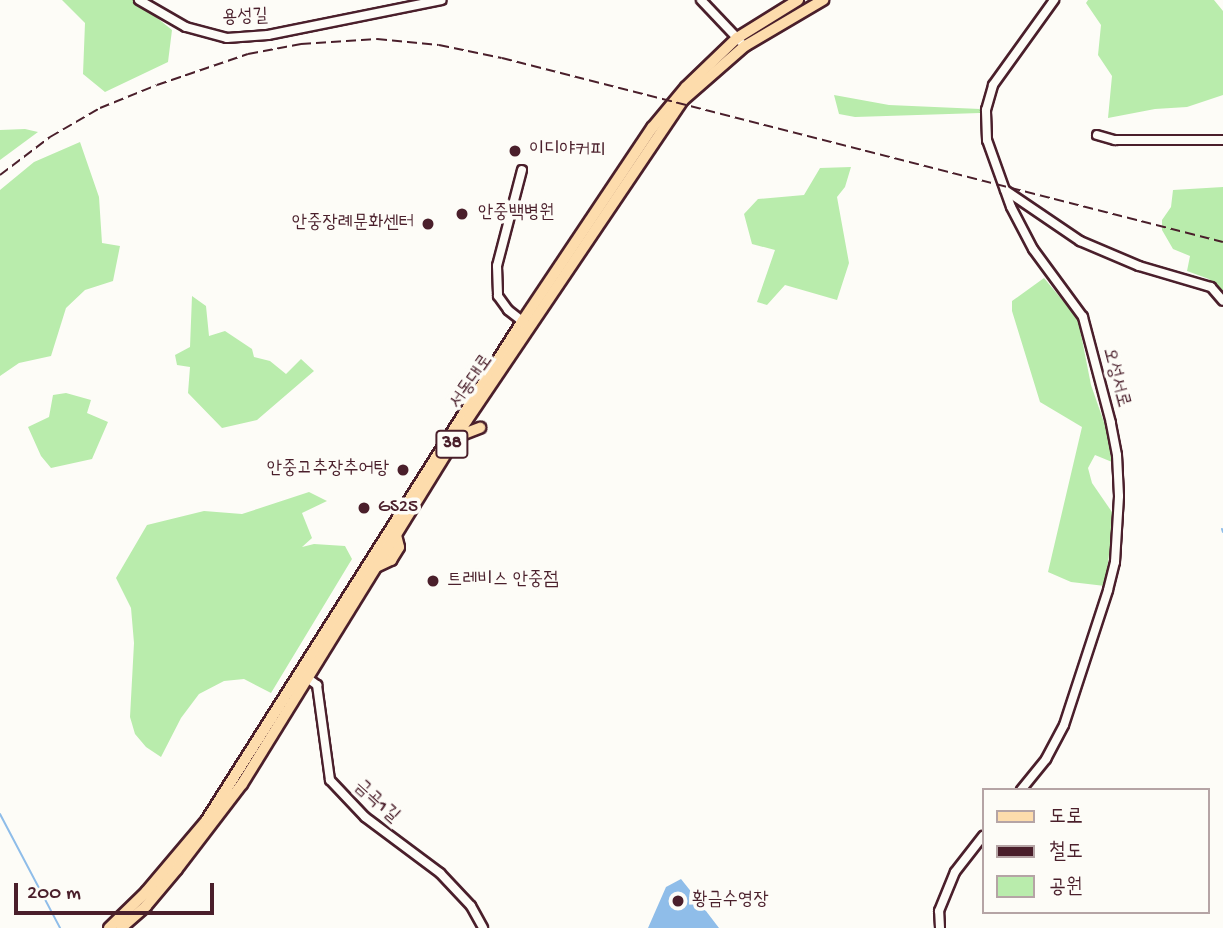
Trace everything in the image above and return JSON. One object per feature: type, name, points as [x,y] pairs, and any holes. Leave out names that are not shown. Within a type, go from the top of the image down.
[{"type":"main road","name":"서동대로","points":[[121,928],[146,906],[242,784],[303,675],[526,324],[666,110],[741,42],[762,19],[797,0]]},
{"type":"main road","name":"서동대로","points":[[741,42],[823,0]]},
{"type":"main road","name":"서동대로","points":[[109,928],[146,892],[206,821],[396,535],[526,324]]},
{"type":"main road","points":[[456,437],[481,428]]},
{"type":"street","name":"용성길","points":[[139,0],[186,27],[205,34],[239,38],[268,35],[442,0]]},
{"type":"street","points":[[701,0],[741,42]]},
{"type":"street","name":"오성서로","points":[[1023,788],[1046,759],[1064,725],[1115,562],[1119,496],[1117,455],[1111,423],[1083,317],[1033,249],[1005,190],[987,140],[986,110],[993,85],[1054,0]]},
{"type":"street","points":[[1097,135],[1115,140],[1223,140]]},
{"type":"street","points":[[522,170],[497,266],[498,296],[526,324]]},
{"type":"street","points":[[1005,190],[1080,241],[1139,266],[1211,287],[1223,301]]},
{"type":"street","name":"금곡1길","points":[[303,675],[317,685],[330,779],[372,824],[424,858],[440,873],[471,906],[483,928]]},
{"type":"street","points":[[940,928],[939,911],[955,872],[982,837]]},
{"type":"green space","points":[[62,0],[135,0],[172,30],[168,62],[105,92],[83,74],[85,23]]},
{"type":"green space","points":[[1088,0],[1214,0],[1223,11],[1223,95],[1187,107],[1155,109],[1108,118],[1112,76],[1098,55],[1101,25],[1086,3]]},
{"type":"green space","points":[[834,95],[889,105],[980,109],[980,113],[855,117],[839,114]]},
{"type":"green space","points":[[25,129],[38,132],[0,160],[0,130]]},
{"type":"green space","points":[[80,142],[99,197],[102,243],[120,246],[113,281],[85,290],[66,308],[51,356],[19,363],[0,376],[0,190],[34,162]]},
{"type":"green space","points":[[851,167],[845,187],[837,197],[849,263],[837,300],[785,285],[767,305],[757,302],[775,250],[752,244],[744,214],[758,199],[804,195],[820,168]]},
{"type":"green space","points":[[1223,187],[1223,297],[1209,279],[1187,271],[1190,256],[1173,249],[1162,230],[1162,220],[1171,207],[1173,190]]},
{"type":"green space","points":[[1044,278],[1078,319],[1091,385],[1106,428],[1112,462],[1095,455],[1088,468],[1092,483],[1114,515],[1105,586],[1071,582],[1048,572],[1082,427],[1040,402],[1012,311],[1012,301]]},
{"type":"green space","points":[[192,296],[206,306],[209,336],[225,331],[252,349],[254,357],[270,361],[286,374],[301,359],[314,371],[257,420],[222,428],[188,393],[190,367],[177,365],[175,355],[190,347]]},
{"type":"green space","points":[[66,393],[91,400],[87,413],[108,422],[92,459],[51,468],[41,456],[28,427],[49,417],[53,395]]},
{"type":"green space","points":[[309,492],[327,501],[302,513],[312,538],[302,547],[314,544],[345,546],[352,559],[271,693],[244,679],[224,681],[199,694],[181,718],[161,757],[146,747],[135,734],[130,717],[134,643],[131,608],[116,578],[147,525],[204,511],[242,514]]},
{"type":"water","name":"황금수영장","points":[[681,879],[697,899],[695,904],[706,911],[719,928],[648,928],[666,887]]},
{"type":"waterway","points":[[0,814],[60,928]]},
{"type":"railway","points":[[0,175],[50,137],[100,108],[157,85],[248,54],[301,44],[377,39],[439,45],[502,58],[1223,242]]},
{"type":"place","name":"이디야커피","points":[[515,151]]},
{"type":"place","name":"안중백병원","points":[[462,214]]},
{"type":"place","name":"안중장례문화센터","points":[[428,224]]},
{"type":"place","name":"안중고추장추어탕","points":[[403,470]]},
{"type":"place","name":"GS25","points":[[364,508]]},
{"type":"place","name":"트레비스 안중점","points":[[433,581]]},
{"type":"place","name":"황금수영장","points":[[678,901]]}]
